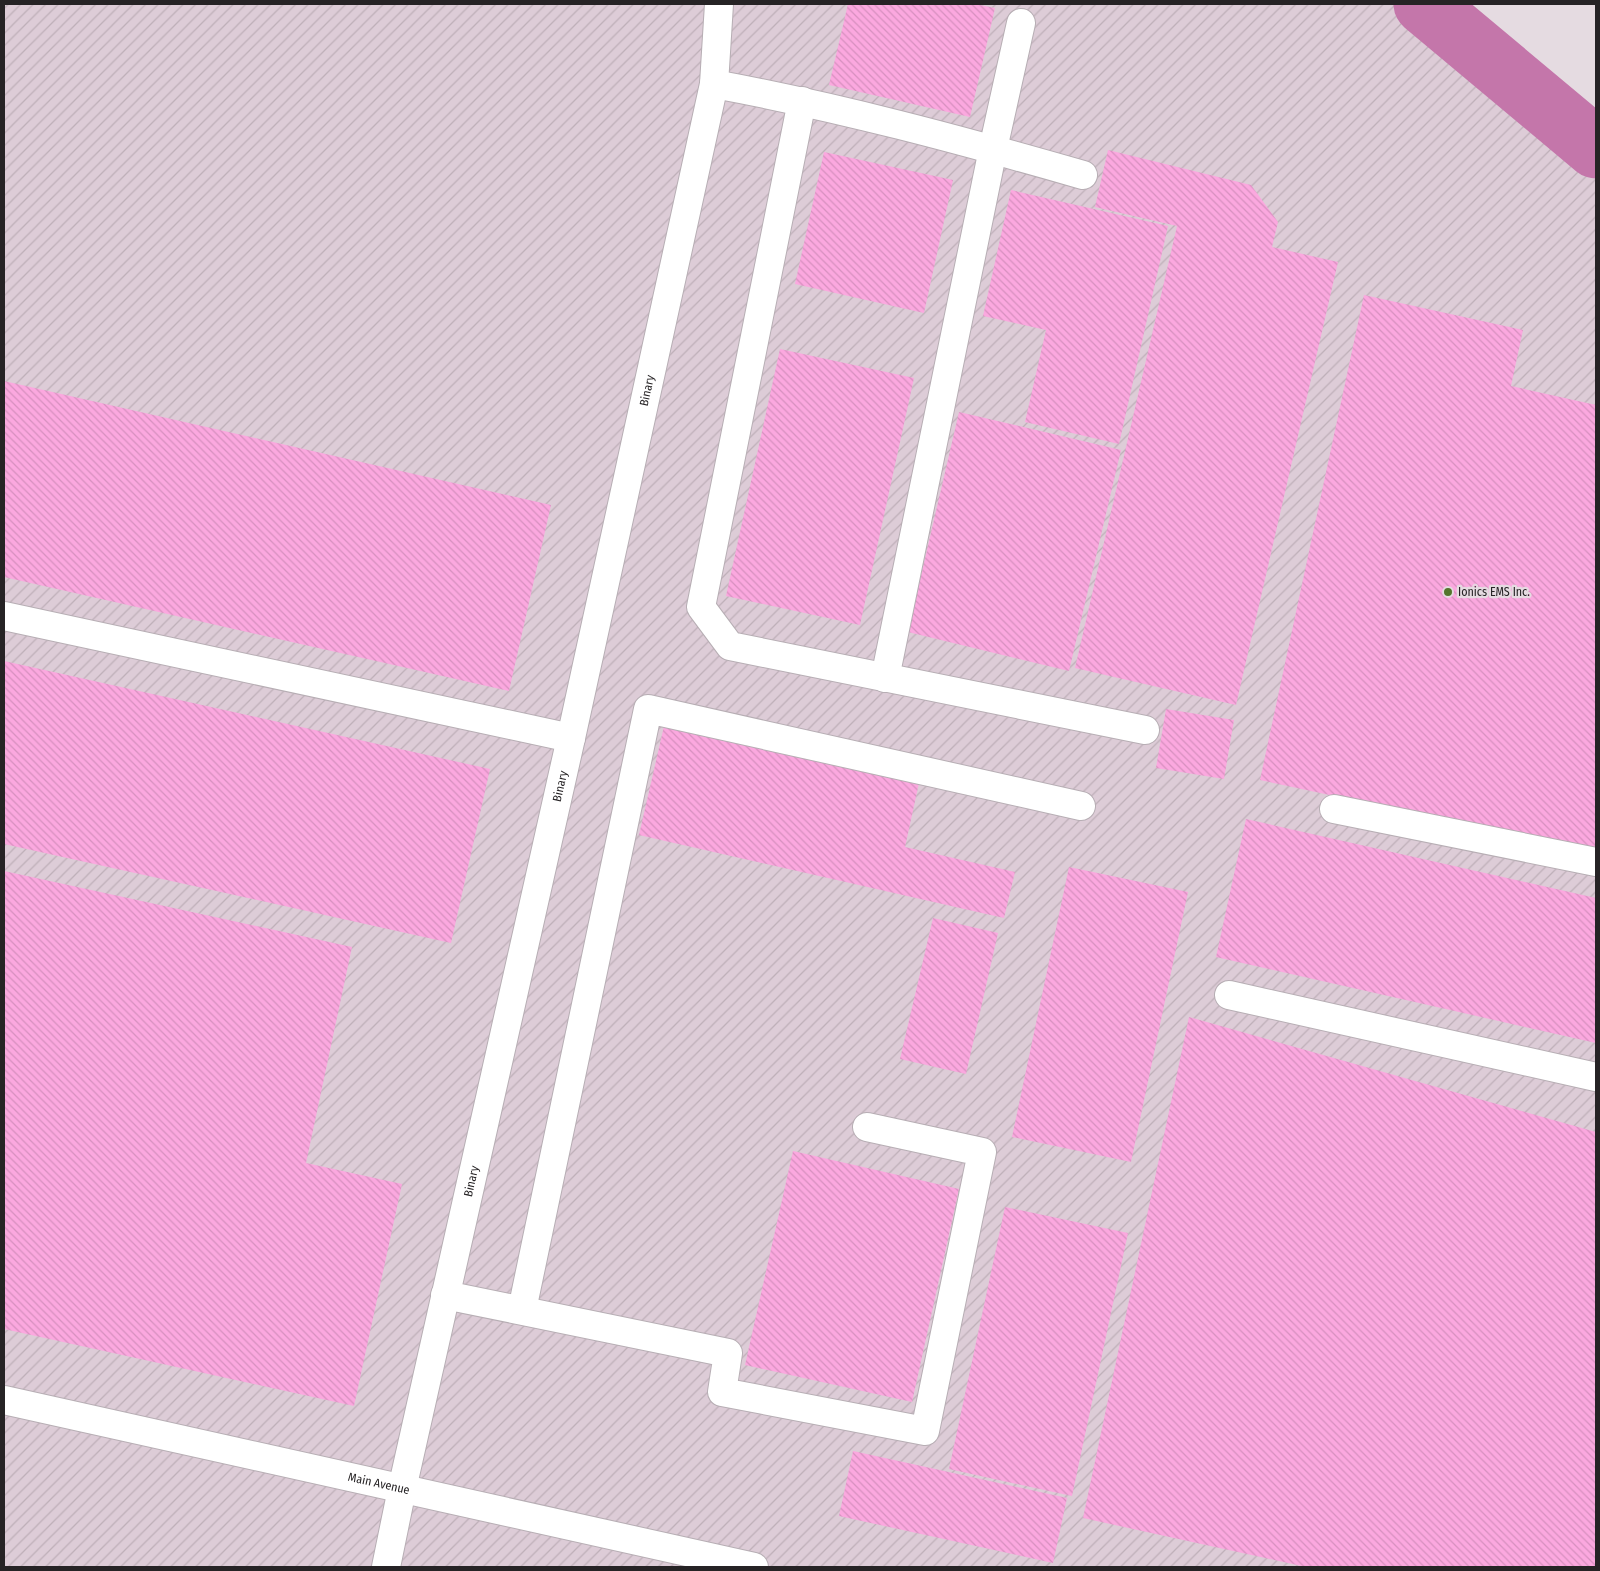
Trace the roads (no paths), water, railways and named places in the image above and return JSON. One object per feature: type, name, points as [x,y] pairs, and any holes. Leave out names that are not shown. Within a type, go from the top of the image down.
[{"type":"street","name":"Binary","points":[[386,1567],[445,1295],[571,738],[714,84],[719,4]]},
{"type":"street","points":[[885,678],[993,149],[1021,23]]},
{"type":"street","points":[[714,84],[802,101],[993,149],[1083,175]]},
{"type":"street","points":[[802,101],[701,607],[730,646],[1145,730]]},
{"type":"street","points":[[4,616],[571,738]]},
{"type":"street","points":[[522,1310],[648,709],[1081,806]]},
{"type":"street","points":[[1334,809],[1596,862]]},
{"type":"street","points":[[1229,995],[1596,1077]]},
{"type":"street","points":[[445,1295],[728,1353],[722,1392],[925,1431],[982,1152],[867,1127]]},
{"type":"street","name":"Main Avenue","points":[[4,1400],[754,1567]]},
{"type":"waterway","points":[[1424,4],[1596,148]]},
{"type":"place","name":"Ionics EMS Inc.","points":[[1448,592]]}]
